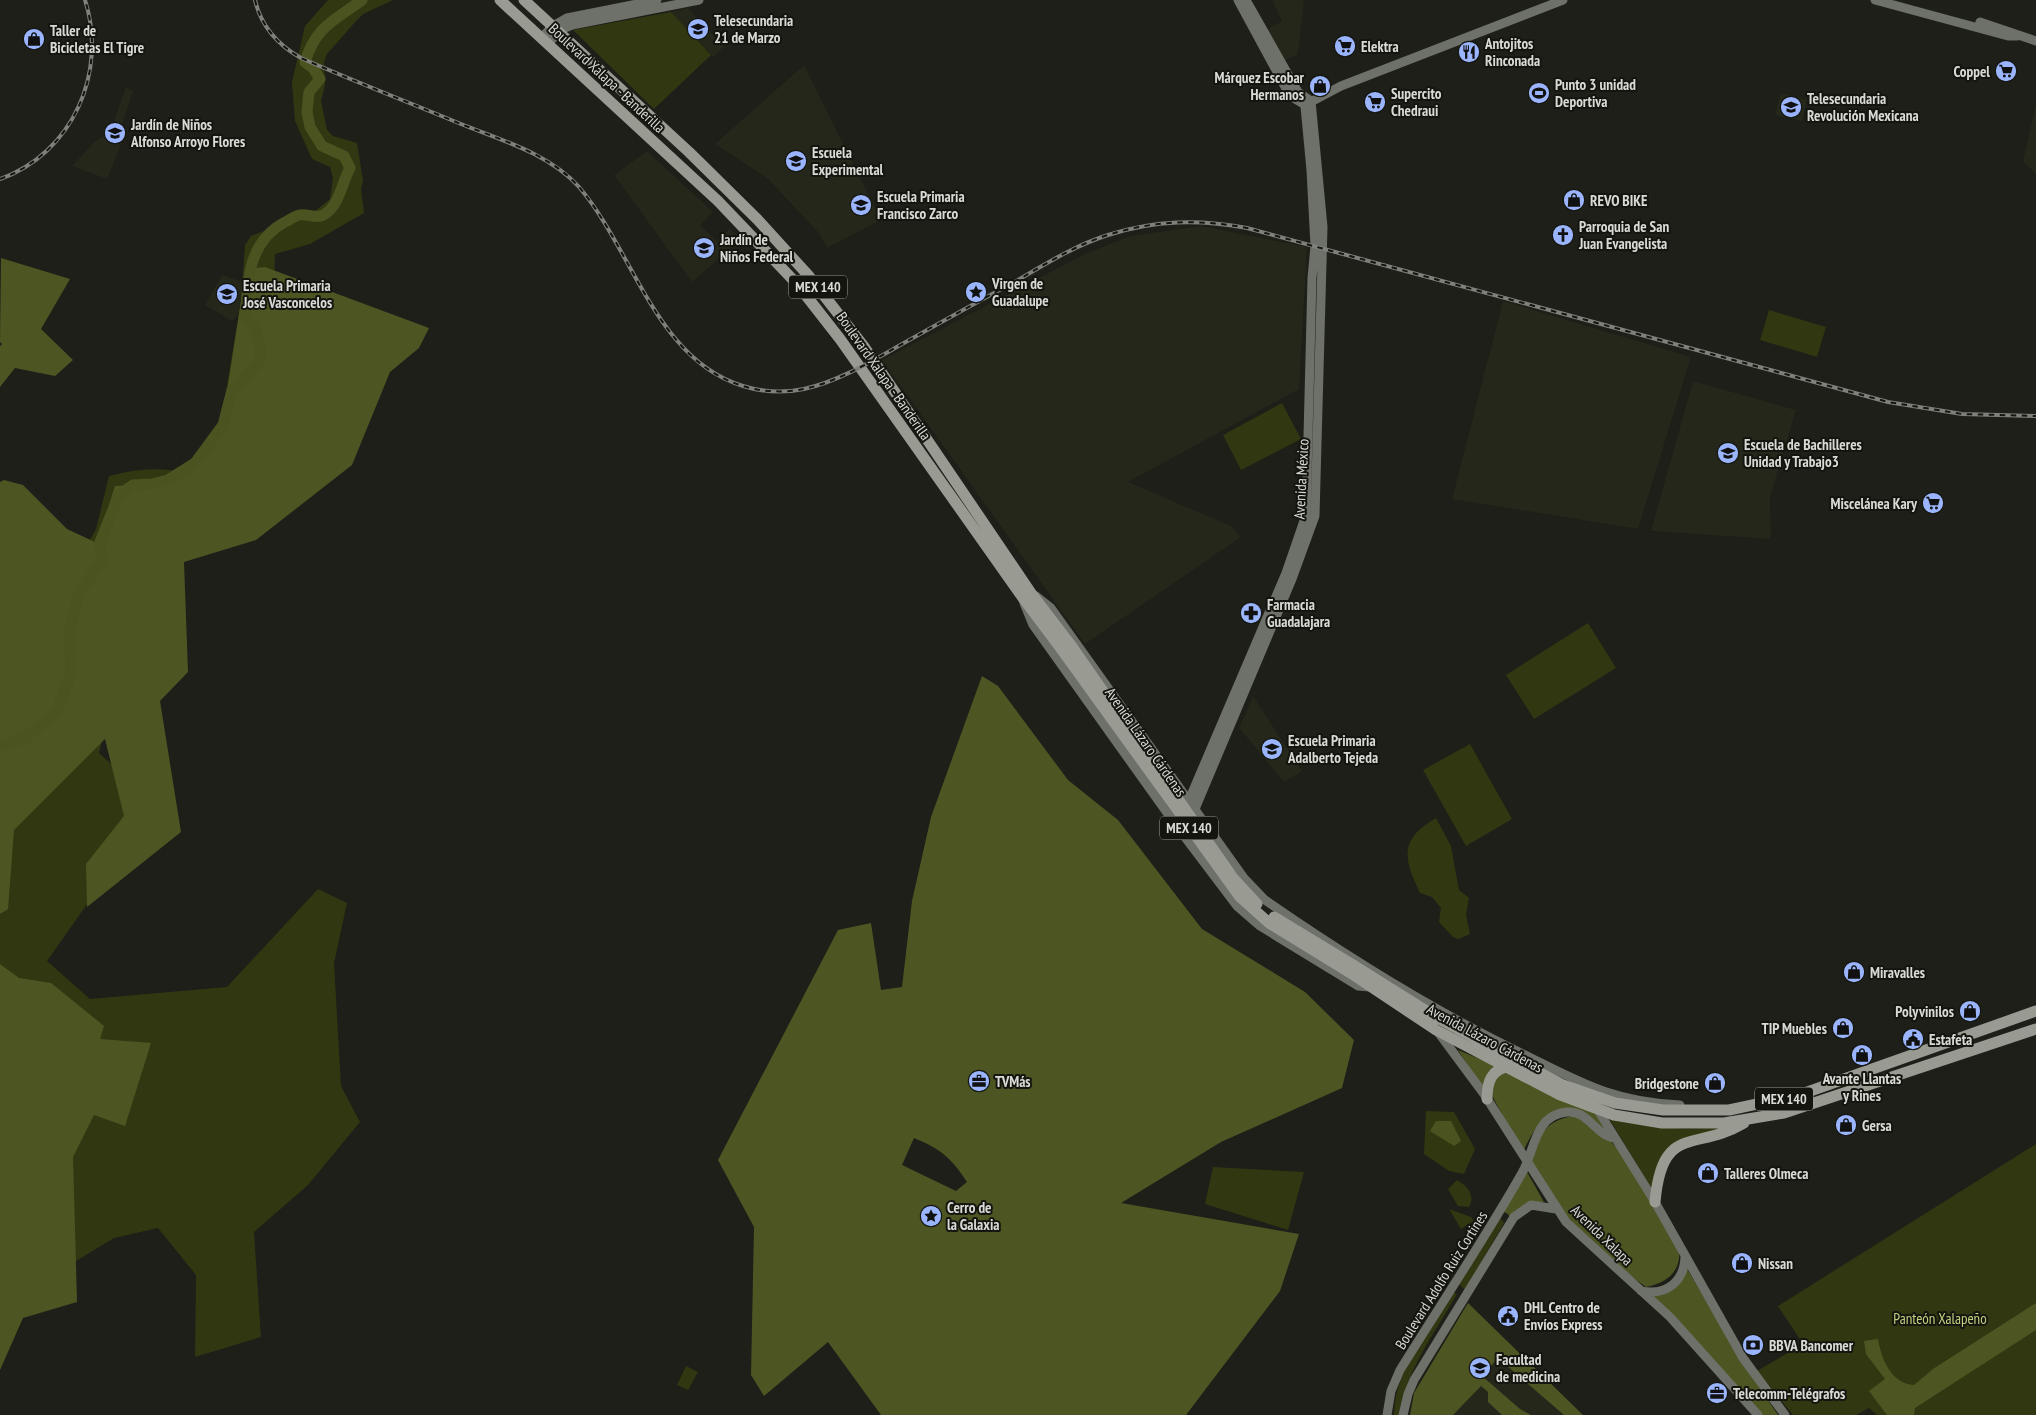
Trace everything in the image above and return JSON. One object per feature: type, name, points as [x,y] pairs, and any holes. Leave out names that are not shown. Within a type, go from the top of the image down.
[{"type":"highway","name":"Boulevard Xalapa - Banderilla","points":[[500,0],[718,201],[797,284],[840,339],[1066,647]]},
{"type":"highway","name":"Boulevard Xalapa - Banderilla","points":[[524,0],[758,219],[808,275],[865,348],[1027,596]]},
{"type":"highway","name":"Avenida Lázaro Cárdenas","points":[[1066,647],[1240,897],[1268,923],[1439,1019],[1563,1085],[1590,1096],[1644,1108],[1721,1111],[1747,1108],[1799,1095],[2036,1011]]},
{"type":"highway","name":"Avenida Lázaro Cárdenas","points":[[1351,969],[1370,988],[1436,1030],[1558,1094],[1598,1110],[1662,1123],[1724,1123],[1807,1107],[2036,1029]]},
{"type":"highway","points":[[1487,1099],[1488,1080],[1498,1070],[1526,1064]]},
{"type":"highway","points":[[1655,1202],[1658,1174],[1665,1161],[1675,1149],[1694,1139],[1732,1129],[1751,1119]]},
{"type":"main road","points":[[545,40],[567,18],[657,0]]},
{"type":"main road","points":[[556,29],[699,0]]},
{"type":"main road","points":[[1238,0],[1290,96],[1307,101],[1563,0]]},
{"type":"main road","points":[[1246,0],[1298,92],[1307,101]]},
{"type":"main road","points":[[1875,0],[2008,36],[2017,36],[2036,41]]},
{"type":"main road","points":[[1899,0],[2009,30],[2017,36]]},
{"type":"main road","name":"Avenida México","points":[[1175,824],[1189,800],[1286,573],[1305,521],[1312,278],[1315,246],[1307,101]]},
{"type":"main road","name":"Avenida México","points":[[1181,832],[1195,808],[1292,580],[1313,522],[1323,227],[1307,101]]},
{"type":"main road","points":[[1312,278],[1322,280]]},
{"type":"main road","points":[[1027,596],[1051,608],[1244,878],[1265,900],[1440,1012],[1584,1085],[1629,1099],[1698,1105],[1721,1111]]},
{"type":"main road","points":[[1027,596],[1032,624],[1175,824],[1227,893],[1247,916],[1358,986],[1370,988]]},
{"type":"main road","name":"Avenida Xalapa","points":[[1436,1030],[1487,1099],[1556,1209],[1578,1236],[1675,1323],[1758,1415]]},
{"type":"main road","points":[[1584,1085],[1655,1202],[1743,1358],[1784,1415]]},
{"type":"main road","name":"Boulevard Adolfo Ruiz Cortines","points":[[1388,1415],[1391,1391],[1400,1370],[1528,1164],[1534,1139],[1539,1129],[1556,1115],[1566,1112],[1583,1116],[1606,1135],[1615,1138]]},
{"type":"main road","name":"Boulevard Adolfo Ruiz Cortines","points":[[1404,1415],[1408,1394],[1414,1380],[1509,1225],[1519,1212],[1531,1205],[1556,1209]]},
{"type":"main road","points":[[1498,1215],[1506,1217],[1509,1225]]},
{"type":"main road","points":[[1641,1291],[1656,1293],[1671,1287],[1683,1270],[1685,1254]]},
{"type":"shaded area","points":[[1272,0],[1304,0],[1298,54],[1283,61],[1266,30],[1282,21]]},
{"type":"shaded area","name":"Telesecundaria 21 de Marzo","points":[[688,8],[724,47],[713,57],[671,12]]},
{"type":"shaded area","name":"Escuela Experimental","points":[[804,65],[881,220],[827,248],[818,232],[767,178],[715,144]]},
{"type":"shaded area","name":"Jardín de Niños Alfonso Arroyo Flores","points":[[126,87],[133,91],[120,131],[125,135],[107,179],[72,166],[94,142],[110,132]]},
{"type":"shaded area","name":"Telesecundaria Revolución Mexicana","points":[[1781,93],[1807,100],[1802,121],[1775,115]]},
{"type":"shaded area","points":[[2036,104],[2036,174],[2023,161]]},
{"type":"shaded area","points":[[647,151],[713,212],[700,225],[717,241],[730,228],[741,240],[692,282],[614,175]]},
{"type":"shaded area","points":[[1201,226],[1307,247],[1299,389],[1128,482],[1231,526],[1241,537],[1085,644],[882,360],[1085,254],[1130,236]]},
{"type":"shaded area","points":[[1,258],[70,279],[41,329],[73,360],[55,376],[15,368],[0,387],[0,346],[2,344],[0,342]]},
{"type":"shaded area","points":[[265,267],[429,328],[419,348],[390,372],[352,465],[256,540],[184,562],[188,672],[160,701],[181,832],[87,907],[86,864],[124,816],[105,739],[14,830],[8,909],[0,914],[0,482],[4,480],[23,485],[67,529],[97,543],[115,486],[162,484],[184,475],[221,430],[246,269]]},
{"type":"shaded area","name":"Escuela Primaria José Vasconcelos","points":[[222,275],[244,282],[241,313],[232,321],[205,305]]},
{"type":"shaded area","points":[[1503,301],[1691,357],[1638,529],[1452,499]]},
{"type":"shaded area","name":"Escuela de Bachilleres Unidad y Trabajo3","points":[[1693,381],[1796,410],[1770,497],[1771,539],[1651,531]]},
{"type":"shaded area","points":[[982,676],[998,686],[1068,780],[1118,820],[1202,929],[1305,992],[1354,1040],[1342,1088],[1221,1142],[1121,1203],[1299,1234],[1280,1291],[1186,1415],[881,1415],[828,1342],[764,1396],[751,1375],[754,1227],[718,1160],[838,930],[871,923],[881,990],[902,987],[912,901],[931,817]],"holes":[[[914,1138],[938,1150],[950,1160],[967,1182],[956,1191],[902,1165]]]},
{"type":"shaded area","name":"Escuela Primaria Adalberto Tejeda","points":[[1253,696],[1302,771],[1284,782],[1239,728]]},
{"type":"shaded area","points":[[0,964],[19,978],[51,983],[104,1026],[100,1039],[151,1043],[125,1126],[94,1115],[73,1157],[77,1302],[23,1318],[0,1370]]},
{"type":"shaded area","points":[[1458,1050],[1496,1066],[1482,1087]]},
{"type":"shaded area","points":[[1507,1069],[1593,1108],[1609,1133],[1588,1115],[1573,1109],[1542,1123],[1532,1134],[1523,1152],[1490,1092],[1493,1080]]},
{"type":"shaded area","points":[[1572,1116],[1589,1123],[1606,1136],[1621,1152],[1647,1192],[1679,1248],[1678,1263],[1671,1275],[1666,1279],[1646,1287],[1614,1264],[1561,1214],[1529,1163],[1535,1146],[1543,1132],[1554,1122]]},
{"type":"shaded area","points":[[1436,1121],[1451,1121],[1461,1141],[1454,1146],[1430,1131]]},
{"type":"shaded area","points":[[1527,1172],[1544,1202],[1534,1202],[1510,1218],[1508,1214],[1502,1211]]},
{"type":"shaded area","points":[[1686,1267],[1744,1365],[1778,1415],[1761,1415],[1652,1296],[1660,1294]]},
{"type":"shaded area","name":"Facultad de medicina","points":[[1468,1303],[1575,1415],[1415,1415],[1417,1390]]},
{"type":"shaded area","name":"Facultad de medicina","points":[[1468,1303],[1583,1415],[1564,1415],[1498,1358],[1482,1376],[1520,1409],[1531,1415],[1502,1415],[1488,1402],[1488,1392],[1481,1386],[1453,1415],[1410,1415],[1414,1393]]},
{"type":"shaded area","points":[[2036,1303],[2036,1330],[1915,1408],[1914,1415],[1887,1415],[1869,1391],[1885,1379],[1866,1354],[1864,1341],[1878,1339],[1888,1369],[1899,1380],[1906,1384],[1914,1385],[1933,1369]]},
{"type":"green space","points":[[328,0],[393,0],[363,14],[327,54],[324,62],[325,85],[321,101],[327,130],[333,136],[357,143],[363,181],[361,189],[364,213],[310,244],[275,254],[274,285],[259,396],[34,639],[96,529],[109,476],[146,469],[183,472],[206,449],[221,422],[241,301],[245,245],[251,236],[314,212],[330,199],[333,178],[330,167],[312,159],[295,121],[292,82],[305,26]]},
{"type":"green space","points":[[671,12],[711,55],[654,109],[573,30]]},
{"type":"green space","points":[[1769,310],[1826,327],[1817,357],[1760,340]]},
{"type":"green space","points":[[1282,403],[1301,439],[1241,470],[1223,435]]},
{"type":"green space","points":[[1588,623],[1616,668],[1534,719],[1506,675]]},
{"type":"green space","points":[[114,694],[99,753],[157,805],[47,961],[90,999],[227,987],[318,889],[347,903],[334,963],[341,1086],[360,1122],[308,1185],[254,1232],[261,1337],[195,1357],[196,1275],[158,1228],[114,1238],[58,1272],[0,1346],[0,717]]},
{"type":"green space","points":[[1470,744],[1512,819],[1466,846],[1423,770]]},
{"type":"green space","points":[[1436,818],[1451,846],[1459,890],[1469,898],[1466,915],[1470,934],[1459,939],[1453,937],[1439,922],[1441,908],[1432,897],[1420,893],[1410,870],[1408,860],[1410,842],[1415,834]]},
{"type":"green space","points":[[1426,1111],[1454,1112],[1475,1149],[1464,1174],[1449,1171],[1424,1154]]},
{"type":"green space","points":[[1609,1118],[1682,1129],[1720,1128],[1684,1140],[1652,1190]]},
{"type":"green space","name":"Panteón Xalapeño","points":[[2036,1144],[2036,1415],[1877,1415],[1869,1408],[1856,1415],[1793,1415],[1757,1371],[1803,1344],[1778,1306]]},
{"type":"green space","points":[[1213,1167],[1304,1172],[1288,1230],[1205,1204]]},
{"type":"green space","points":[[1457,1180],[1464,1185],[1471,1195],[1469,1207],[1458,1206],[1448,1189]]},
{"type":"green space","points":[[1449,1209],[1471,1217],[1478,1228],[1475,1228],[1471,1222],[1461,1229]]},
{"type":"green space","points":[[1500,1217],[1504,1223],[1465,1290],[1459,1284]]},
{"type":"green space","points":[[1452,1291],[1457,1294],[1414,1369],[1403,1400],[1401,1415],[1394,1415],[1400,1382],[1407,1366]]},
{"type":"green space","points":[[686,1366],[698,1372],[688,1390],[677,1385]]},
{"type":"waterway","points":[[0,746],[26,738],[57,710],[71,675],[70,629],[80,592],[102,560],[100,542],[119,495],[133,485],[152,484],[168,480],[195,463],[223,425],[232,390],[261,360],[258,337],[246,316],[249,275],[257,250],[273,230],[294,217],[299,215],[322,216],[330,210],[337,199],[350,168],[344,156],[322,146],[310,127],[307,112],[309,92],[320,79],[313,68],[305,62],[309,50],[320,32],[362,0]]},
{"type":"railway","points":[[0,179],[26,167],[47,150],[65,130],[78,107],[87,81],[92,55],[91,27],[85,0]]},
{"type":"railway","points":[[255,0],[261,18],[272,34],[285,47],[301,58],[524,149],[554,165],[567,175],[579,187],[598,213],[649,300],[667,328],[688,353],[713,373],[750,388],[765,391],[789,391],[828,382],[862,366],[1073,249],[1125,230],[1177,222],[1194,222],[1247,228],[1888,402],[1962,414],[2036,416]]},
{"type":"place","name":"Telesecundaria 21 de Marzo","points":[[698,29]]},
{"type":"place","name":"Taller de Bicicletas El Tigre","points":[[34,39]]},
{"type":"place","name":"Elektra","points":[[1345,46]]},
{"type":"place","name":"Antojitos Rinconada","points":[[1469,52]]},
{"type":"place","name":"Coppel","points":[[2006,71]]},
{"type":"place","name":"Márquez Escobar Hermanos","points":[[1320,86]]},
{"type":"place","name":"Punto 3 unidad Deportiva","points":[[1539,93]]},
{"type":"place","name":"Supercito Chedraui","points":[[1375,102]]},
{"type":"place","name":"Telesecundaria Revolución Mexicana","points":[[1791,107]]},
{"type":"place","name":"Jardín de Niños Alfonso Arroyo Flores","points":[[115,133]]},
{"type":"place","name":"Escuela Experimental","points":[[796,161]]},
{"type":"place","name":"REVO BIKE","points":[[1574,200]]},
{"type":"place","name":"Escuela Primaria Francisco Zarco","points":[[861,205]]},
{"type":"place","name":"Parroquia de San Juan Evangelista","points":[[1563,235]]},
{"type":"place","name":"Jardín de Niños Federal","points":[[704,248]]},
{"type":"place","name":"Virgen de Guadalupe","points":[[976,292]]},
{"type":"place","name":"Escuela Primaria José Vasconcelos","points":[[227,294]]},
{"type":"place","name":"Escuela de Bachilleres Unidad y Trabajo3","points":[[1728,453]]},
{"type":"place","name":"Miscelánea Kary","points":[[1933,503]]},
{"type":"place","name":"Farmacia Guadalajara","points":[[1251,613]]},
{"type":"place","name":"Escuela Primaria Adalberto Tejeda","points":[[1272,749]]},
{"type":"place","name":"Miravalles","points":[[1854,972]]},
{"type":"place","name":"Polyvinilos","points":[[1970,1011]]},
{"type":"place","name":"TIP Muebles","points":[[1843,1028]]},
{"type":"place","name":"Estafeta","points":[[1913,1039]]},
{"type":"place","name":"Avante Llantas y Rines","points":[[1862,1055]]},
{"type":"place","name":"TVMás","points":[[979,1081]]},
{"type":"place","name":"Bridgestone","points":[[1715,1083]]},
{"type":"place","name":"Gersa","points":[[1846,1125]]},
{"type":"place","name":"Talleres Olmeca","points":[[1708,1173]]},
{"type":"place","name":"Cerro de la Galaxia","points":[[931,1216]]},
{"type":"place","name":"Nissan","points":[[1742,1263]]},
{"type":"place","name":"DHL Centro de Envíos Express","points":[[1508,1316]]},
{"type":"place","name":"BBVA Bancomer","points":[[1753,1345]]},
{"type":"place","name":"Facultad de medicina","points":[[1480,1368]]},
{"type":"place","name":"Telecomm-Telégrafos","points":[[1717,1393]]}]
